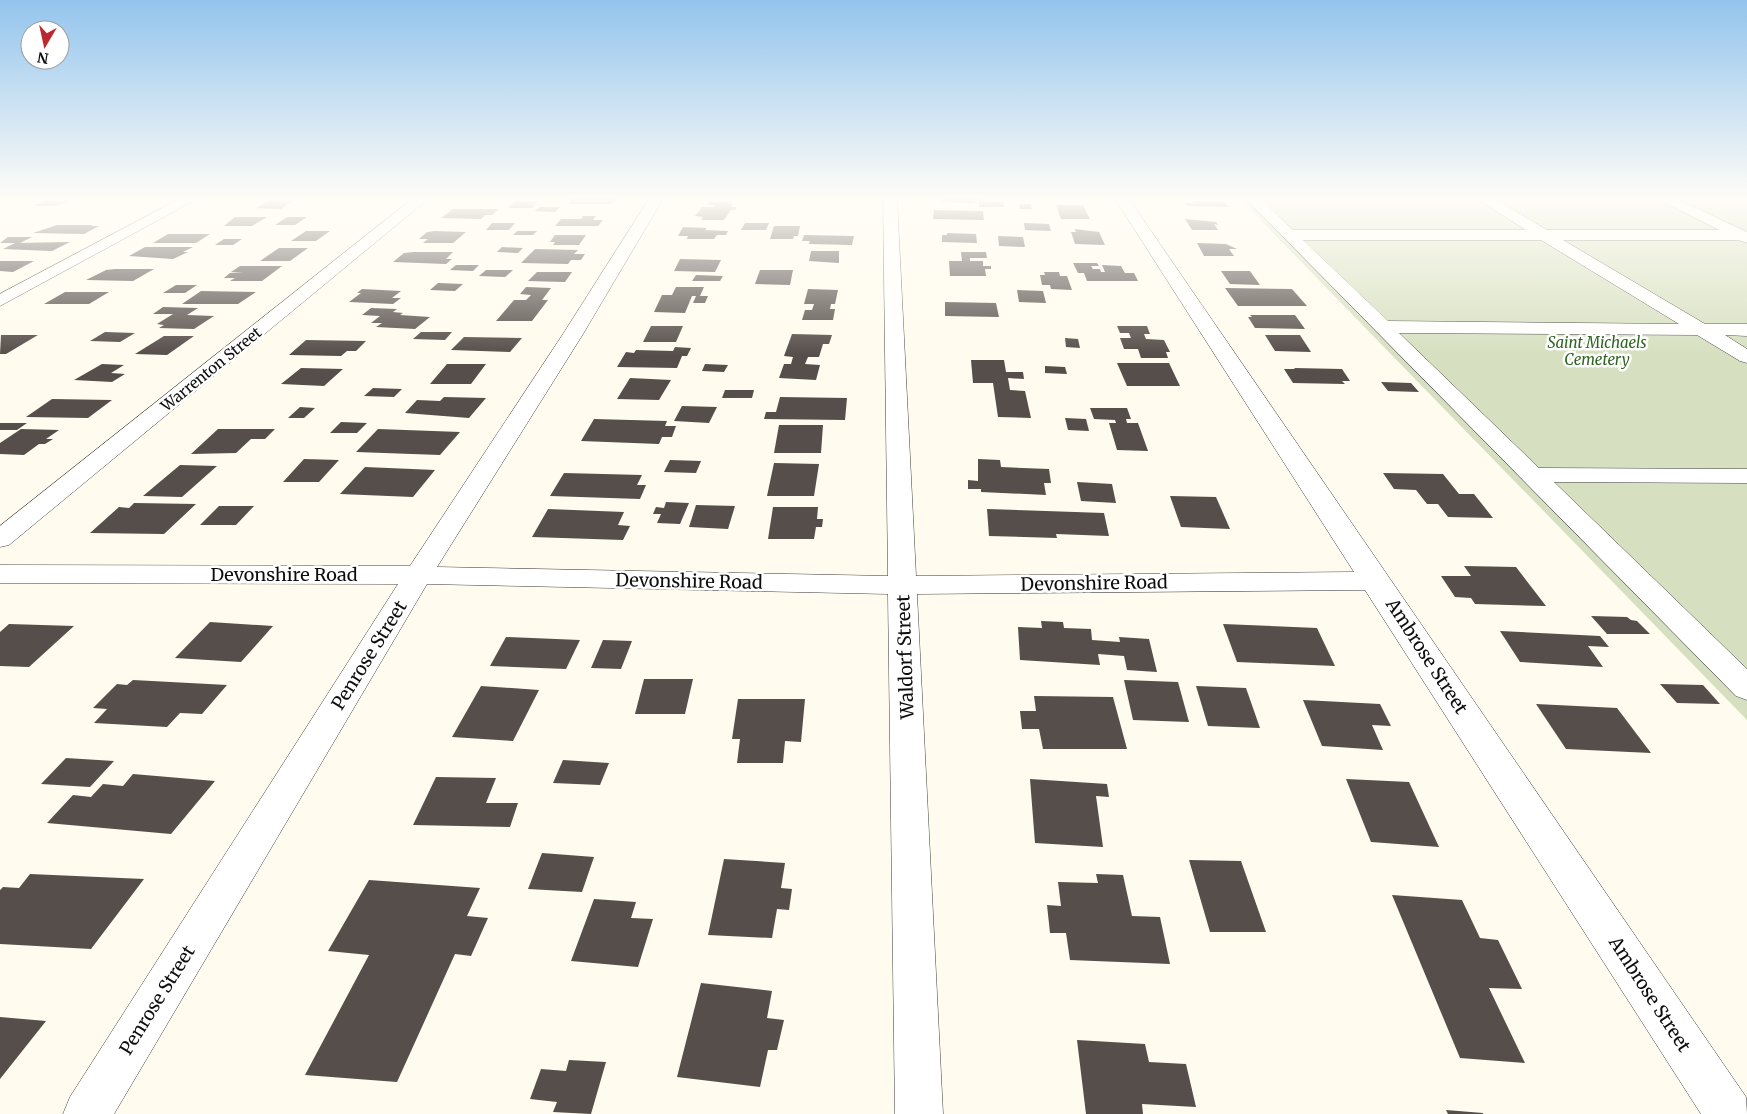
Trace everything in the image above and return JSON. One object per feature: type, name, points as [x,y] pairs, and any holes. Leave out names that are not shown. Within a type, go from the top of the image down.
[{"type":"street","points":[[0,301],[93,251]]},
{"type":"street","name":"Warrenton Street","points":[[0,540],[357,251]]},
{"type":"street","name":"Penrose Street","points":[[87,1114],[418,575],[568,342],[624,251]]},
{"type":"street","name":"Waldorf Street","points":[[892,251],[919,1114]]},
{"type":"street","name":"Ambrose Street","points":[[1157,251],[1729,1114]]},
{"type":"street","points":[[1307,251],[1530,475],[1747,688]]},
{"type":"street","points":[[1570,251],[1747,358]]},
{"type":"street","points":[[1382,327],[1747,330]]},
{"type":"street","points":[[1530,475],[1747,476]]},
{"type":"street","name":"Devonshire Road","points":[[0,574],[418,575],[903,585],[1377,581]]},
{"type":"green space","name":"Saint Michaels Cemetery","points":[[1291,251],[1747,251],[1747,720]]},
{"type":"building","points":[[138,251],[188,252],[173,259],[129,256]]},
{"type":"building","points":[[275,251],[304,251],[290,261],[260,261]]},
{"type":"building","points":[[498,251],[520,251],[518,253]]},
{"type":"building","points":[[533,251],[577,251],[574,254],[585,254],[581,260],[571,260],[568,264],[521,263]]},
{"type":"building","points":[[811,251],[839,251],[839,263],[809,261]]},
{"type":"building","points":[[1201,251],[1230,251],[1234,256],[1204,256]]},
{"type":"building","points":[[453,252],[446,259],[452,259],[446,264],[393,262],[404,253]]},
{"type":"building","points":[[961,252],[986,252],[987,258],[970,258],[970,261],[983,261],[983,266],[991,266],[991,269],[985,269],[986,276],[950,276],[949,261],[962,261]]},
{"type":"building","points":[[680,259],[721,260],[715,272],[674,271]]},
{"type":"building","points":[[0,261],[34,261],[13,272],[0,271]]},
{"type":"building","points":[[1073,263],[1097,263],[1099,266],[1091,266],[1093,269],[1100,269],[1101,272],[1105,272],[1102,265],[1121,266],[1125,273],[1134,273],[1138,281],[1087,281],[1084,273],[1078,273]]},
{"type":"building","points":[[456,265],[479,265],[473,271],[450,270]]},
{"type":"building","points":[[240,266],[282,266],[262,281],[230,281],[235,278],[224,278],[230,273],[243,272],[231,272]]},
{"type":"building","points":[[154,269],[133,281],[86,280],[106,270]]},
{"type":"building","points":[[486,270],[513,270],[505,277],[479,276]]},
{"type":"building","points":[[760,270],[793,270],[790,285],[755,284]]},
{"type":"building","points":[[1221,271],[1250,271],[1260,285],[1230,284]]},
{"type":"building","points":[[537,272],[572,272],[565,282],[528,281]]},
{"type":"building","points":[[1044,272],[1059,272],[1060,276],[1067,276],[1072,290],[1051,289],[1050,285],[1042,285],[1040,275],[1045,275]]},
{"type":"building","points":[[696,275],[723,276],[720,281],[692,281]]},
{"type":"building","points":[[438,283],[463,284],[455,291],[430,290]]},
{"type":"building","points":[[176,285],[197,285],[185,293],[163,293]]},
{"type":"building","points":[[526,287],[551,288],[542,300],[548,300],[532,321],[496,321],[514,300],[526,300],[531,295],[520,294]]},
{"type":"building","points":[[676,287],[704,287],[700,296],[708,296],[705,303],[693,303],[696,296],[692,296],[685,313],[654,312],[662,295],[672,295]]},
{"type":"building","points":[[1225,288],[1292,289],[1307,306],[1238,306]]},
{"type":"building","points":[[362,289],[401,291],[392,298],[401,298],[393,304],[349,302],[361,293],[357,293]]},
{"type":"building","points":[[808,289],[838,290],[835,304],[831,304],[830,309],[835,309],[833,320],[802,320],[805,310],[812,310],[814,304],[804,304]]},
{"type":"building","points":[[1017,290],[1043,291],[1046,303],[1019,302]]},
{"type":"building","points":[[201,291],[256,292],[238,304],[182,304]]},
{"type":"building","points":[[65,292],[109,292],[89,304],[44,304]]},
{"type":"building","points":[[945,302],[996,303],[999,317],[945,316]]},
{"type":"building","points":[[163,307],[198,308],[187,315],[214,316],[194,329],[159,328],[164,325],[157,324],[173,314],[153,314]]},
{"type":"building","points":[[371,308],[397,309],[393,312],[403,313],[400,315],[430,317],[415,329],[376,327],[382,323],[371,323],[380,316],[362,315]]},
{"type":"building","points":[[1250,315],[1295,315],[1305,329],[1255,328],[1248,317],[1252,317]]},
{"type":"building","points":[[651,326],[683,326],[676,342],[643,342]]},
{"type":"building","points":[[1117,326],[1147,326],[1150,334],[1144,334],[1146,339],[1164,340],[1170,352],[1166,352],[1168,358],[1141,358],[1138,349],[1124,349],[1120,338],[1131,338],[1129,333],[1120,333]]},
{"type":"building","points":[[105,332],[135,333],[120,342],[90,341]]},
{"type":"building","points":[[421,332],[452,332],[445,340],[413,339]]},
{"type":"building","points":[[792,334],[832,335],[829,344],[823,344],[819,357],[808,357],[805,364],[820,365],[816,380],[779,378],[784,364],[791,364],[793,357],[784,356]]},
{"type":"building","points":[[1,335],[38,335],[6,354],[0,354]]},
{"type":"building","points":[[1265,335],[1300,335],[1311,352],[1275,351]]},
{"type":"building","points":[[164,336],[194,336],[167,355],[135,354]]},
{"type":"building","points":[[464,337],[522,338],[510,352],[451,350]]},
{"type":"building","points":[[1065,338],[1078,339],[1080,348],[1066,347]]},
{"type":"building","points":[[306,340],[366,341],[356,351],[347,351],[341,356],[289,355]]},
{"type":"building","points":[[675,347],[691,348],[687,356],[682,356],[677,368],[617,367],[626,352],[634,353],[636,350],[673,351]]},
{"type":"building","points":[[971,360],[1004,360],[1006,372],[1023,372],[1024,379],[1008,378],[1010,390],[1025,391],[1031,418],[998,417],[993,383],[973,383]]},
{"type":"building","points":[[1117,363],[1169,363],[1180,386],[1127,386]]},
{"type":"building","points":[[102,364],[124,365],[111,373],[125,374],[112,382],[74,380]]},
{"type":"building","points":[[447,364],[486,364],[471,384],[430,384]]},
{"type":"building","points":[[705,364],[728,365],[724,372],[702,371]]},
{"type":"building","points":[[1045,366],[1065,367],[1067,374],[1045,373]]},
{"type":"building","points":[[301,368],[343,369],[324,386],[281,384]]},
{"type":"building","points":[[1284,369],[1342,369],[1350,381],[1342,381],[1345,384],[1293,383]]},
{"type":"building","points":[[630,378],[671,380],[659,400],[617,399]]},
{"type":"building","points":[[1381,382],[1411,383],[1419,392],[1388,391]]},
{"type":"building","points":[[373,388],[402,389],[394,397],[364,396]]},
{"type":"building","points":[[725,390],[754,390],[752,398],[722,398]]},
{"type":"building","points":[[444,397],[486,398],[469,418],[405,413],[417,400],[440,401]]},
{"type":"building","points":[[780,397],[847,398],[845,420],[764,419],[766,412],[776,412]]},
{"type":"building","points":[[52,399],[112,400],[88,418],[26,417]]},
{"type":"building","points":[[682,406],[717,407],[709,423],[674,421]]},
{"type":"building","points":[[300,407],[315,408],[304,418],[288,418]]},
{"type":"building","points":[[1090,408],[1127,408],[1131,419],[1126,419],[1127,423],[1138,423],[1148,451],[1117,450],[1109,423],[1116,423],[1115,420],[1094,419]]},
{"type":"building","points":[[1065,418],[1086,419],[1089,431],[1068,430]]},
{"type":"building","points":[[594,419],[667,421],[665,426],[676,426],[672,437],[662,437],[659,444],[581,441]]},
{"type":"building","points":[[341,422],[367,423],[357,433],[330,433]]},
{"type":"building","points":[[0,423],[27,423],[17,430],[0,430]]},
{"type":"building","points":[[779,425],[823,425],[821,453],[774,453]]},
{"type":"building","points":[[21,429],[59,430],[46,439],[53,439],[45,444],[39,444],[24,455],[0,454],[0,443]]},
{"type":"building","points":[[218,429],[275,429],[265,439],[251,439],[236,453],[191,454]]},
{"type":"building","points":[[378,429],[460,432],[440,455],[356,452]]},
{"type":"building","points":[[304,459],[339,460],[319,482],[283,482]]},
{"type":"building","points":[[978,459],[1000,460],[1001,467],[1049,469],[1051,483],[1044,483],[1046,495],[981,492],[981,489],[968,489],[968,480],[978,481]]},
{"type":"building","points":[[670,460],[701,461],[696,473],[664,472]]},
{"type":"building","points":[[774,463],[819,464],[814,496],[767,496]]},
{"type":"building","points":[[180,465],[217,466],[182,497],[143,496]]},
{"type":"building","points":[[365,467],[435,470],[413,497],[340,494]]},
{"type":"building","points":[[564,473],[642,475],[637,485],[646,485],[640,499],[550,496]]},
{"type":"building","points":[[1383,473],[1443,474],[1459,494],[1474,494],[1493,518],[1448,517],[1438,504],[1427,504],[1416,490],[1394,489]]},
{"type":"building","points":[[1077,482],[1112,484],[1116,503],[1081,501]]},
{"type":"building","points":[[1170,496],[1216,497],[1230,529],[1181,527]]},
{"type":"building","points":[[666,502],[689,503],[680,524],[657,523],[661,514],[653,514],[656,507],[664,508]]},
{"type":"building","points":[[134,503],[196,504],[164,534],[90,533],[119,507],[129,508]]},
{"type":"building","points":[[696,505],[735,506],[728,529],[689,527]]},
{"type":"building","points":[[219,506],[254,506],[236,525],[200,525]]},
{"type":"building","points":[[773,507],[818,507],[817,519],[823,519],[822,527],[816,527],[814,539],[768,539]]},
{"type":"building","points":[[548,509],[624,512],[618,525],[630,526],[623,540],[532,537]]},
{"type":"building","points":[[987,509],[1104,513],[1109,536],[1056,534],[1057,538],[989,536]]},
{"type":"building","points":[[1464,566],[1516,567],[1546,606],[1475,604],[1471,598],[1455,597],[1441,576],[1471,576]]},
{"type":"building","points":[[1591,616],[1627,617],[1637,621],[1650,634],[1607,634]]},
{"type":"building","points":[[1041,621],[1063,622],[1064,628],[1091,629],[1092,640],[1120,642],[1119,637],[1149,639],[1157,672],[1127,670],[1124,656],[1098,654],[1100,665],[1020,660],[1018,627],[1042,628]]},
{"type":"building","points":[[210,622],[273,626],[241,662],[175,658]]},
{"type":"building","points":[[9,624],[74,626],[29,667],[0,666],[0,632]]},
{"type":"building","points":[[1223,624],[1317,628],[1335,666],[1237,662]]},
{"type":"building","points":[[1500,631],[1600,636],[1609,647],[1588,646],[1603,667],[1520,662]]},
{"type":"building","points":[[506,637],[580,640],[566,669],[490,666]]},
{"type":"building","points":[[603,640],[632,641],[621,669],[591,668]]},
{"type":"building","points":[[644,679],[693,679],[685,714],[635,714]]},
{"type":"building","points":[[133,680],[227,685],[202,714],[180,713],[167,727],[94,723],[107,709],[93,708],[117,684],[127,685]]},
{"type":"building","points":[[1124,680],[1178,682],[1189,722],[1133,720]]},
{"type":"building","points":[[1660,684],[1703,685],[1720,704],[1677,703]]},
{"type":"building","points":[[481,686],[539,690],[513,741],[452,737]]},
{"type":"building","points":[[1196,686],[1246,688],[1260,728],[1208,726]]},
{"type":"building","points":[[1034,696],[1113,697],[1127,749],[1043,749],[1039,729],[1022,729],[1020,711],[1036,711]]},
{"type":"building","points":[[738,699],[805,699],[801,742],[785,741],[783,763],[737,763],[740,739],[732,739]]},
{"type":"building","points":[[1303,700],[1380,704],[1391,726],[1372,725],[1383,750],[1322,746]]},
{"type":"building","points":[[1536,704],[1617,708],[1651,753],[1566,749]]},
{"type":"building","points":[[66,758],[114,761],[90,787],[41,784]]},
{"type":"building","points":[[563,760],[609,763],[600,785],[553,783]]},
{"type":"building","points":[[133,774],[215,781],[171,834],[47,823],[73,795],[91,797],[103,784],[123,786]]},
{"type":"building","points":[[436,777],[496,778],[486,803],[518,803],[510,827],[413,825]]},
{"type":"building","points":[[1030,779],[1107,784],[1109,797],[1096,796],[1103,847],[1035,843]]},
{"type":"building","points":[[1346,779],[1409,782],[1439,847],[1371,842]]},
{"type":"building","points":[[542,853],[594,857],[582,892],[528,889]]},
{"type":"building","points":[[724,859],[785,863],[781,888],[792,889],[789,910],[777,909],[772,938],[708,935]]},
{"type":"building","points":[[1189,860],[1241,861],[1266,932],[1210,932]]},
{"type":"building","points":[[30,874],[144,879],[91,949],[0,944],[0,890],[3,887],[19,888]]},
{"type":"building","points":[[1096,874],[1123,875],[1132,916],[1160,917],[1170,964],[1070,960],[1066,933],[1050,933],[1047,905],[1061,906],[1058,882],[1098,883]]},
{"type":"building","points":[[369,880],[480,888],[467,916],[488,918],[471,956],[455,954],[397,1082],[305,1075],[369,955],[328,951]]},
{"type":"building","points":[[1392,895],[1462,900],[1480,938],[1498,940],[1522,989],[1489,988],[1525,1063],[1460,1058]]},
{"type":"building","points":[[594,899],[636,902],[631,918],[653,919],[638,967],[571,961]]},
{"type":"building","points":[[701,983],[772,991],[767,1018],[784,1020],[777,1050],[768,1050],[760,1087],[677,1077]]},
{"type":"building","points":[[0,1017],[46,1021],[0,1079]]},
{"type":"building","points":[[1077,1040],[1145,1044],[1149,1062],[1186,1064],[1196,1107],[1142,1104],[1143,1114],[1086,1114]]},
{"type":"building","points":[[569,1060],[606,1062],[591,1114],[553,1112],[557,1102],[530,1099],[541,1069],[566,1071]]},
{"type":"building","points":[[1446,1110],[1483,1113],[1483,1114],[1448,1114]]}]
